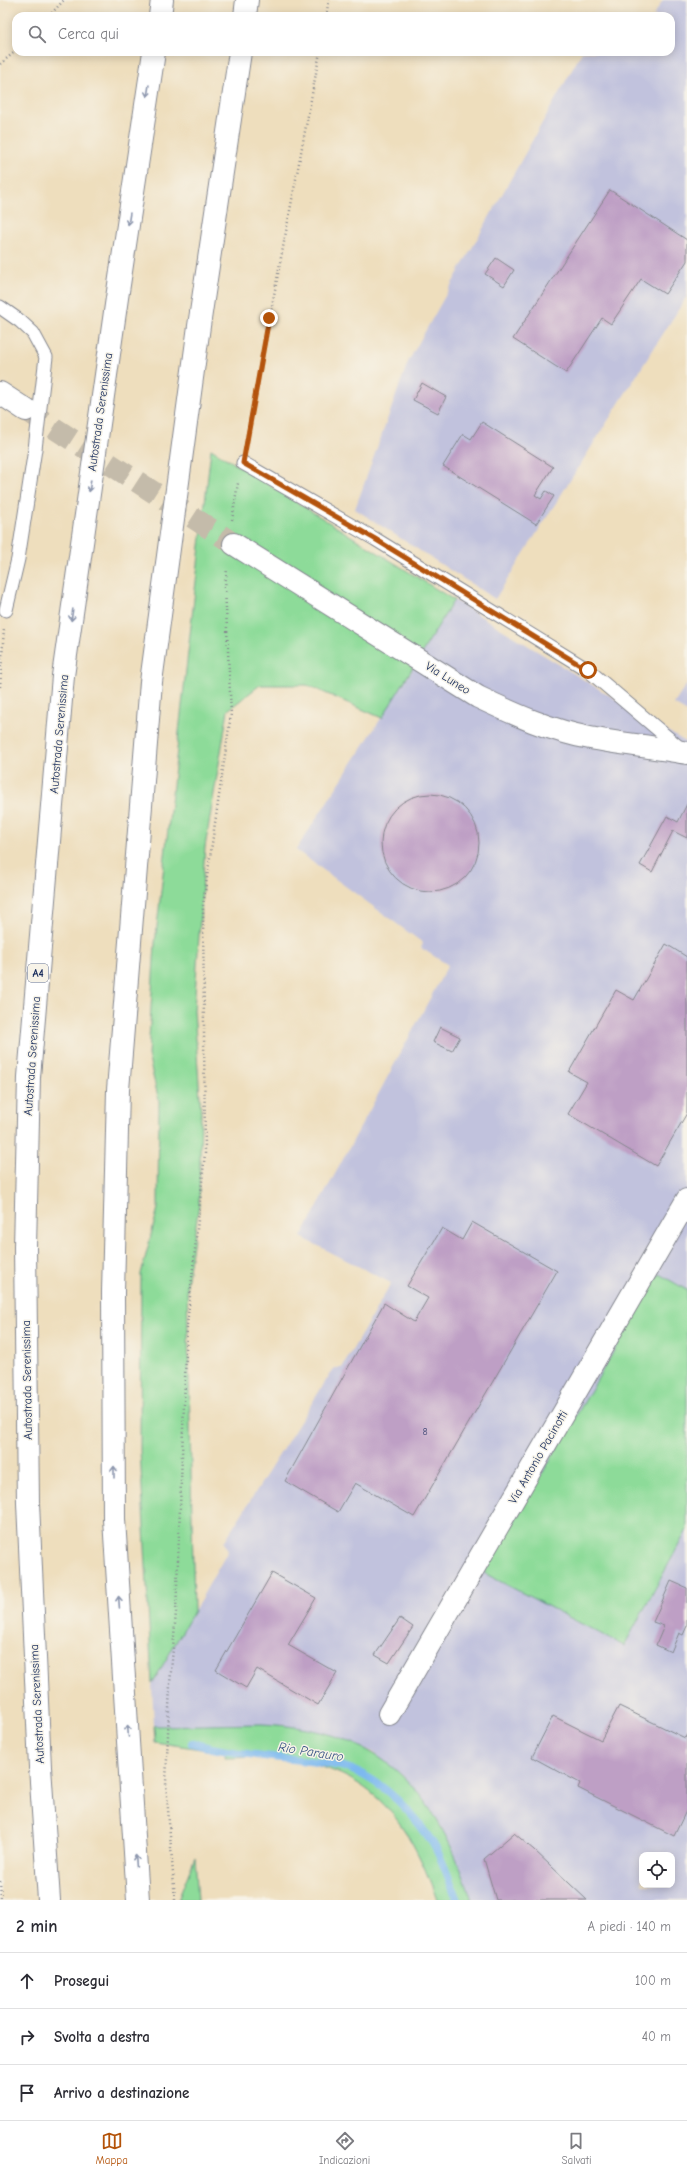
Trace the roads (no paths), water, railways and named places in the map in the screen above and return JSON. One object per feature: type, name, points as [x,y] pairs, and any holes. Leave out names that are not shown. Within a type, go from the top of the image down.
[{"type":"main road","points":[[160,12],[162,0]]},
{"type":"main road","points":[[246,12],[247,0]]},
{"type":"main road","name":"Autostrada Serenissima","points":[[49,1900],[40,1767],[28,1503],[25,1247],[29,1077],[63,676],[153,56]]},
{"type":"main road","points":[[138,1900],[114,1519],[113,1292],[118,1090],[151,682],[200,326],[239,56]]},
{"type":"main road","points":[[0,393],[26,410]]},
{"type":"main road","name":"Via Luneo","points":[[233,536],[478,697],[508,711],[560,731],[589,738],[685,752]]},
{"type":"main road","name":"Via Antonio Pacinotti","points":[[389,1714],[687,1200]]},
{"type":"lane","points":[[0,307],[20,321],[33,333],[46,357],[35,449],[18,558],[6,610]]},
{"type":"lane","points":[[243,463],[375,539],[588,670],[685,752]]},
{"type":"waterway","name":"Rio Parauro","points":[[192,1743],[243,1754],[330,1764],[360,1773],[374,1781],[399,1802],[421,1826],[442,1860],[457,1900]]},
{"type":"tunnel","points":[[26,410],[234,544]]}]
